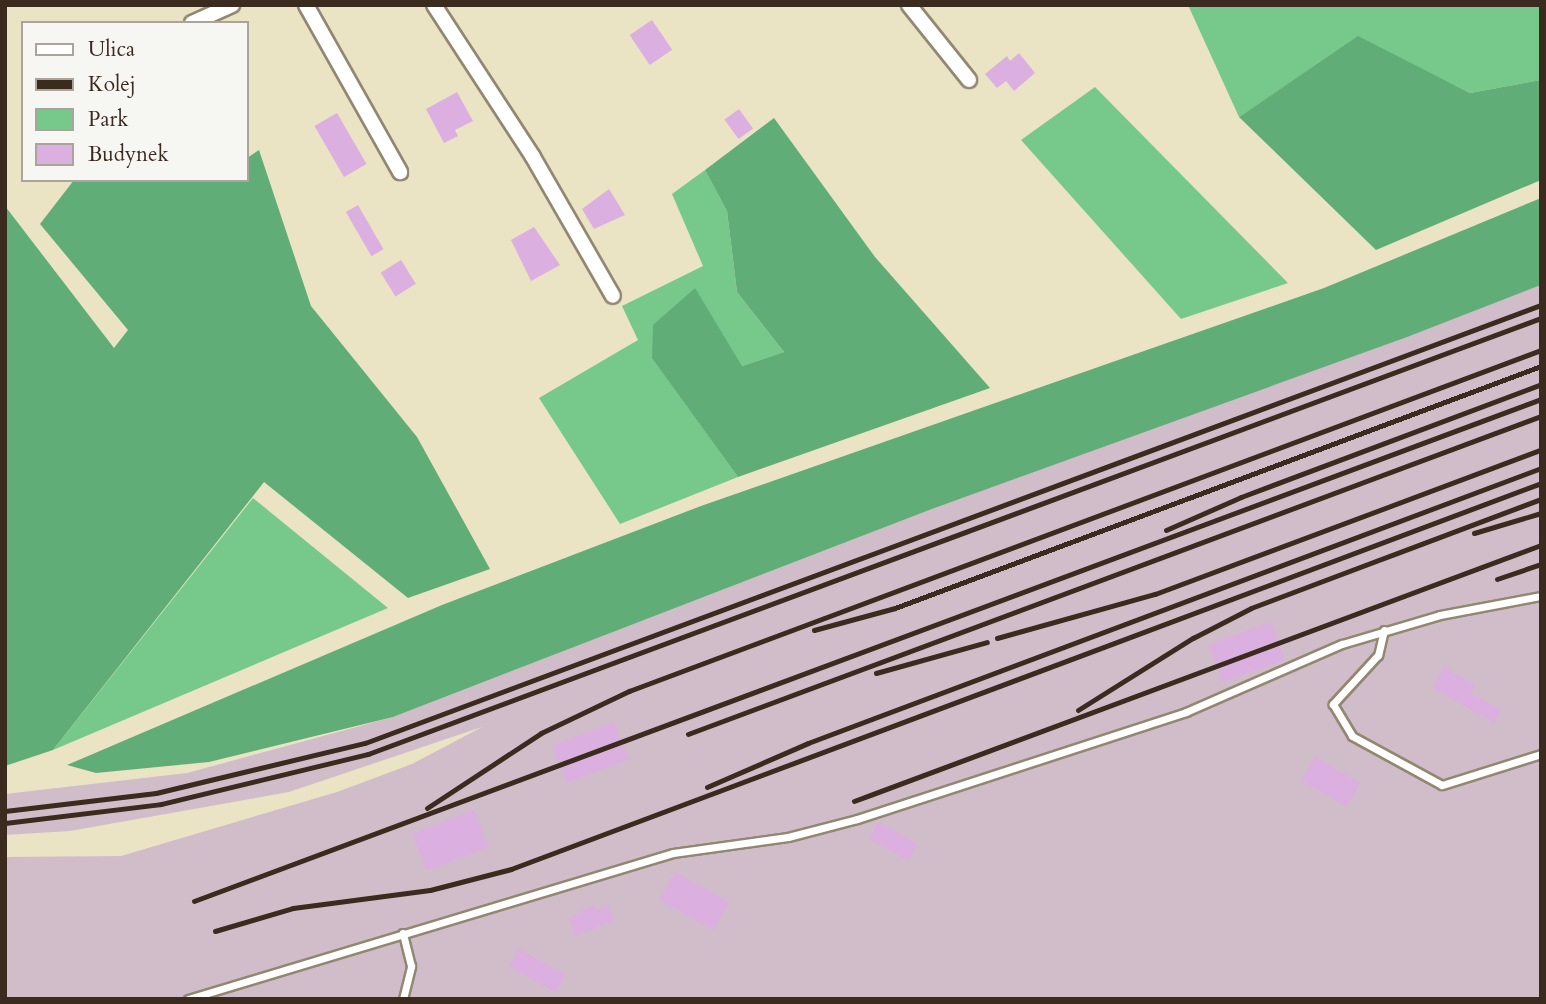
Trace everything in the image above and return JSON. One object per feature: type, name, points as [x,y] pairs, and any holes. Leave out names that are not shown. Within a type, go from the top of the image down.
[{"type":"street","points":[[196,21],[232,5]]},
{"type":"street","points":[[306,5],[400,172]]},
{"type":"street","points":[[434,5],[533,157],[613,296]]},
{"type":"street","points":[[909,5],[969,79]]},
{"type":"lane","points":[[188,999],[673,853],[788,837],[857,819],[1186,712],[1342,644],[1384,630],[1541,596]]},
{"type":"lane","points":[[1384,630],[1378,654],[1333,704],[1352,736],[1442,785],[1541,754]]},
{"type":"lane","points":[[403,933],[411,966],[403,999]]},
{"type":"shaded area","points":[[1541,285],[1541,999],[5,999],[5,857],[121,856],[337,792],[412,764],[482,727],[289,792],[70,831],[5,835],[5,794],[187,773],[393,717],[932,509]]},
{"type":"green space","points":[[1188,5],[1541,5],[1541,80],[1470,93],[1358,37],[1239,117]]},
{"type":"green space","points":[[1358,36],[1470,93],[1541,80],[1541,180],[1376,250],[1239,117]]},
{"type":"green space","points":[[1095,87],[1288,283],[1181,319],[1021,140]]},
{"type":"green space","points":[[774,118],[875,257],[990,388],[738,477],[652,358],[653,325],[695,288],[742,366],[784,352],[737,292],[727,211],[705,170]]},
{"type":"green space","points":[[259,150],[311,306],[417,437],[490,569],[408,598],[264,482],[53,750],[5,766],[5,206],[114,348],[128,330],[40,224],[72,182],[248,182],[248,157]]},
{"type":"green space","points":[[705,170],[727,211],[737,292],[784,352],[742,366],[652,357],[738,477],[620,524],[539,398],[638,340],[622,306],[703,266],[672,194]]},
{"type":"green space","points":[[1541,198],[1541,285],[1407,337],[932,509],[393,717],[209,762],[96,773],[67,765],[442,605],[701,506],[1324,288]]},
{"type":"green space","points":[[253,498],[388,608],[53,750]]},
{"type":"building","points":[[652,20],[672,50],[650,65],[630,35]]},
{"type":"building","points":[[1019,53],[1035,73],[1014,91],[1006,81],[997,88],[985,74],[1007,56],[1010,61]]},
{"type":"building","points":[[457,92],[473,121],[455,130],[458,136],[444,143],[426,109]]},
{"type":"building","points":[[739,109],[753,128],[739,139],[724,120]]},
{"type":"building","points":[[337,113],[366,164],[344,177],[314,126]]},
{"type":"building","points":[[609,189],[625,215],[594,229],[582,209]]},
{"type":"building","points":[[358,205],[384,249],[371,256],[346,212]]},
{"type":"building","points":[[534,227],[560,265],[531,281],[511,240]]},
{"type":"building","points":[[401,260],[416,284],[395,296],[381,273]]},
{"type":"building","points":[[1271,622],[1285,660],[1223,682],[1209,645]]},
{"type":"building","points":[[1444,667],[1475,685],[1471,693],[1501,710],[1494,723],[1433,688]]},
{"type":"building","points":[[614,722],[628,759],[567,783],[552,746]]},
{"type":"building","points":[[1315,757],[1360,783],[1347,806],[1302,780]]},
{"type":"building","points":[[474,810],[488,847],[427,871],[412,834]]},
{"type":"building","points":[[878,822],[917,844],[908,860],[869,839]]},
{"type":"building","points":[[675,872],[729,902],[714,930],[659,900]]},
{"type":"building","points":[[593,904],[595,910],[608,906],[614,921],[575,936],[569,919]]},
{"type":"building","points":[[519,949],[565,975],[556,992],[509,966]]},
{"type":"railway","points":[[5,811],[156,793],[365,743],[1541,305]]},
{"type":"railway","points":[[5,823],[161,804],[368,754],[1541,318]]},
{"type":"railway","points":[[427,808],[541,733],[629,691],[1541,350]]},
{"type":"railway","points":[[814,630],[895,608],[1541,366]]},
{"type":"railway","points":[[1166,530],[1241,497],[1541,384]]},
{"type":"railway","points":[[194,901],[1541,399]]},
{"type":"railway","points":[[688,734],[1541,416]]},
{"type":"railway","points":[[997,638],[1155,594],[1541,450]]},
{"type":"railway","points":[[707,787],[808,743],[1541,468]]},
{"type":"railway","points":[[215,931],[293,908],[430,890],[511,869],[1541,483]]},
{"type":"railway","points":[[1078,710],[1193,638],[1251,608],[1541,499]]},
{"type":"railway","points":[[1474,533],[1541,513]]},
{"type":"railway","points":[[854,801],[1541,545]]},
{"type":"railway","points":[[1497,579],[1541,564]]},
{"type":"railway","points":[[876,673],[987,642]]}]
